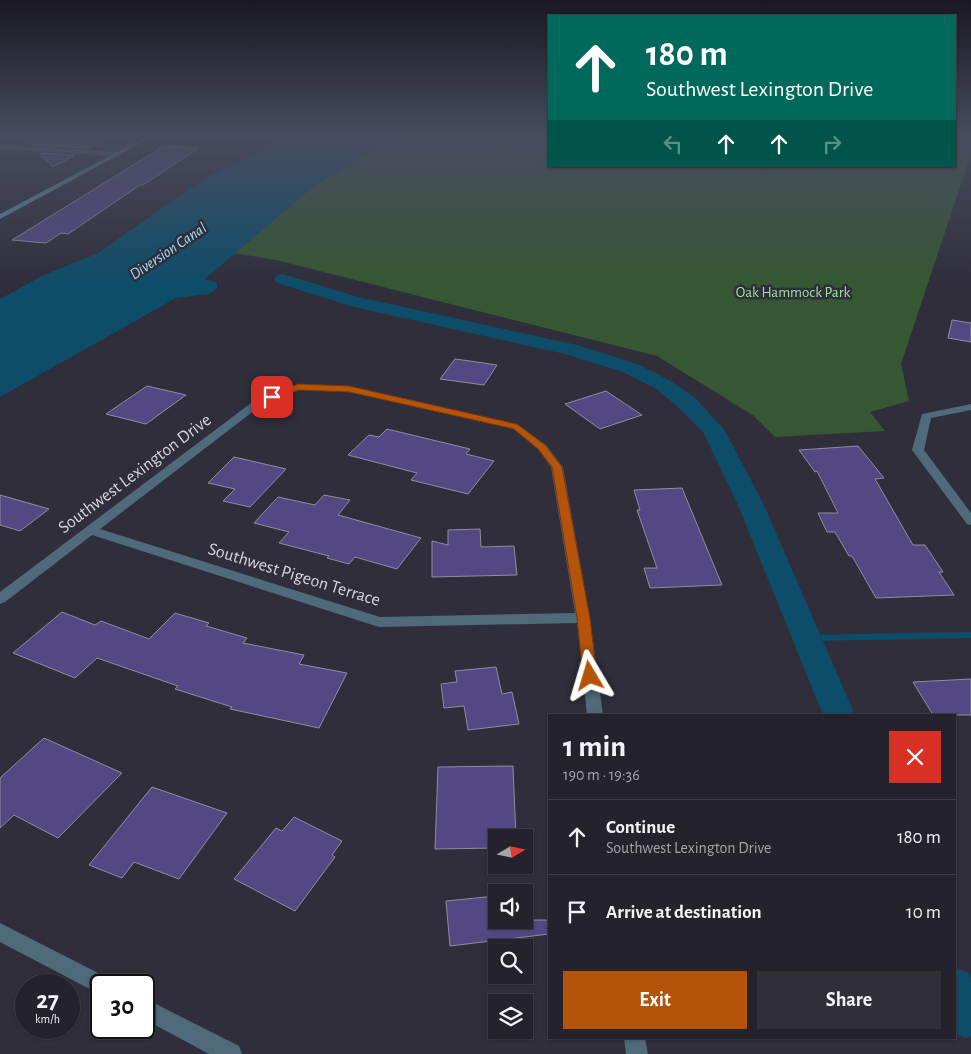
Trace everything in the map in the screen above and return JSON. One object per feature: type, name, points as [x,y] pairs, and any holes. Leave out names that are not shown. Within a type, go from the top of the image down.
[{"type":"street","points":[[1,215],[58,185]]},
{"type":"street","name":"Southwest Lexington Drive","points":[[0,599],[259,402],[298,387],[349,389],[517,427],[536,442],[557,467],[583,618]]},
{"type":"street","points":[[971,407],[926,416],[918,450],[971,521]]},
{"type":"street","name":"Southwest Pigeon Terrace","points":[[90,530],[379,622],[583,618]]},
{"type":"street","points":[[583,618],[595,714]]},
{"type":"street","points":[[0,932],[90,979]]},
{"type":"street","points":[[155,1014],[231,1054]]},
{"type":"street","points":[[635,1039],[637,1054]]},
{"type":"green space","name":"Oak Hammock Park","points":[[315,185],[961,185],[901,364],[909,401],[870,412],[885,431],[775,437],[754,416],[657,356],[276,260],[234,253]]},
{"type":"water","name":"Diversion Canal","points":[[195,185],[315,185],[205,279],[217,283],[217,288],[209,294],[176,298],[0,397],[0,299],[44,275],[98,253]]},
{"type":"building","points":[[101,185],[140,185],[68,234],[61,233],[46,243],[12,240]]},
{"type":"building","points":[[952,320],[971,323],[971,342],[948,338]]},
{"type":"building","points":[[455,359],[497,365],[484,385],[440,379]]},
{"type":"building","points":[[147,386],[186,395],[146,424],[106,414]]},
{"type":"building","points":[[606,391],[642,415],[600,429],[565,404]]},
{"type":"building","points":[[387,429],[470,449],[466,454],[494,461],[468,494],[411,480],[417,473],[348,455],[369,435],[379,437]]},
{"type":"building","points":[[858,446],[884,478],[875,479],[913,545],[925,545],[943,572],[939,572],[954,595],[876,598],[852,556],[849,556],[835,532],[827,532],[818,513],[838,513],[817,471],[815,472],[799,450]]},
{"type":"building","points":[[234,457],[286,469],[250,507],[223,501],[235,489],[208,483]]},
{"type":"building","points":[[682,488],[722,585],[650,588],[644,568],[657,568],[637,510],[640,510],[634,490]]},
{"type":"building","points":[[0,495],[49,509],[20,531],[0,525]]},
{"type":"building","points":[[324,495],[350,500],[338,515],[421,538],[397,569],[355,557],[349,564],[327,558],[329,556],[279,543],[289,532],[254,523],[278,497],[315,505]]},
{"type":"building","points":[[480,529],[481,547],[514,546],[517,575],[432,577],[432,541],[448,545],[448,530]]},
{"type":"building","points":[[62,612],[95,625],[101,621],[149,639],[175,613],[209,623],[206,626],[247,638],[243,643],[304,655],[299,664],[347,673],[319,728],[230,709],[232,707],[175,689],[178,686],[97,658],[75,678],[13,653]]},
{"type":"building","points":[[496,667],[502,694],[512,692],[519,724],[468,730],[464,706],[444,708],[441,684],[457,682],[455,671]]},
{"type":"building","points":[[971,679],[971,715],[932,714],[913,682]]},
{"type":"building","points":[[44,738],[122,773],[58,838],[14,815],[0,828],[0,778]]},
{"type":"building","points":[[513,766],[516,829],[488,829],[488,848],[435,849],[438,767]]},
{"type":"building","points":[[152,787],[227,813],[179,879],[134,862],[122,878],[89,865]]},
{"type":"building","points":[[294,817],[342,841],[332,855],[335,857],[295,911],[234,879],[276,828],[282,831]]},
{"type":"building","points":[[488,897],[488,929],[533,929],[533,920],[548,920],[548,934],[508,939],[488,939],[488,941],[450,946],[446,901]]},
{"type":"waterway","points":[[283,279],[354,302],[570,349],[630,368],[662,384],[685,401],[713,429],[751,505],[839,714]]},
{"type":"waterway","points":[[807,638],[971,635]]},
{"type":"waterway","points":[[956,993],[966,1016]]},
{"type":"route","points":[[272,397],[298,387],[349,389],[517,427],[542,447],[557,467],[583,618],[590,676]]}]
